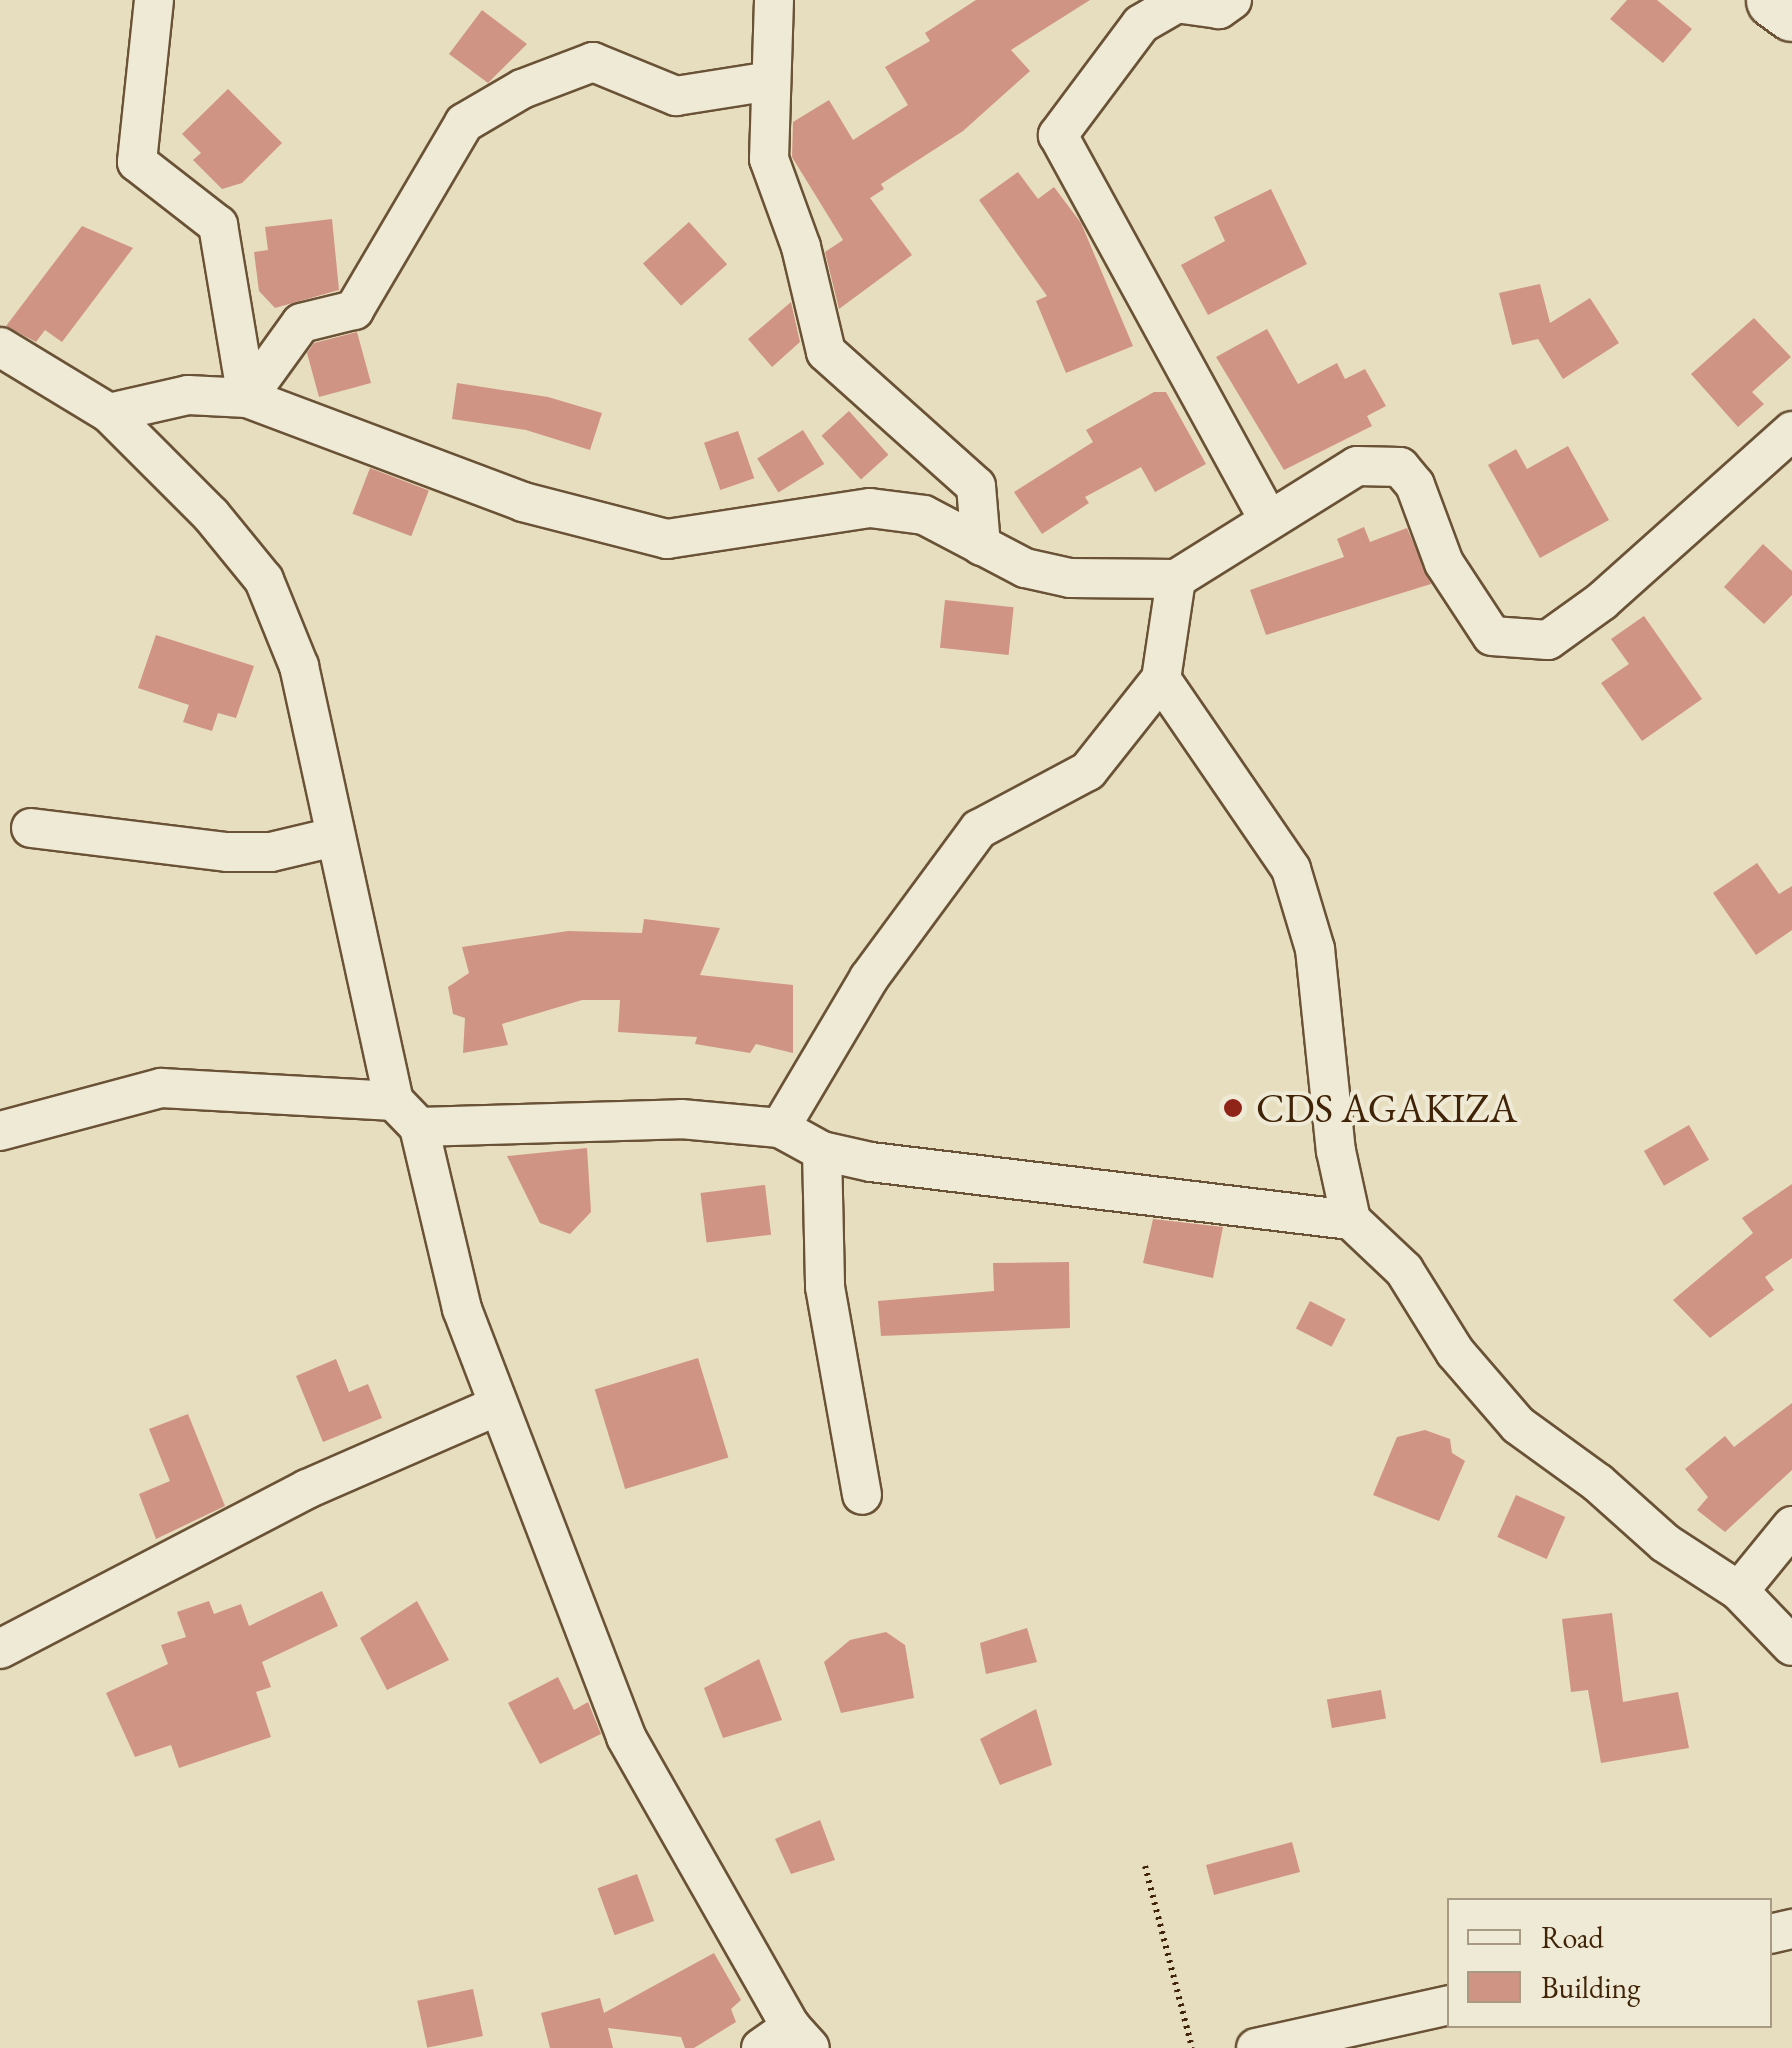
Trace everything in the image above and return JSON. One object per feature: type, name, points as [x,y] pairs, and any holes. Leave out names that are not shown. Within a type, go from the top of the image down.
[{"type":"main road","points":[[1774,0],[1792,13]]},
{"type":"street","points":[[154,0],[137,162],[218,225],[246,398]]},
{"type":"street","points":[[774,0],[769,159],[801,247],[826,352],[976,486],[981,546]]},
{"type":"street","points":[[1232,0],[1218,9],[1177,4],[1140,24],[1058,135],[1266,517]]},
{"type":"street","points":[[246,398],[301,323],[354,310],[464,123],[522,89],[594,62],[676,96],[772,81]]},
{"type":"street","points":[[0,347],[108,413],[211,515],[264,580],[298,666],[334,837],[406,1114],[462,1309],[626,1737],[787,2041]]},
{"type":"street","points":[[108,413],[188,395],[246,398],[522,502],[667,539],[870,508],[924,516],[1025,568],[1070,578],[1176,579],[1266,517],[1356,466],[1400,467],[1416,484],[1444,563],[1492,636],[1548,640],[1602,601],[1792,431]]},
{"type":"street","points":[[780,1128],[869,978],[979,828],[1088,771],[1161,679],[1176,579]]},
{"type":"street","points":[[1161,679],[1291,870],[1315,948],[1336,1151],[1351,1220],[1404,1270],[1454,1352],[1518,1426],[1598,1483],[1664,1543],[1739,1590],[1792,1646]]},
{"type":"street","points":[[31,828],[227,852],[272,852],[334,837]]},
{"type":"street","points":[[0,1131],[161,1088],[406,1114],[681,1120],[780,1128],[822,1151],[1351,1220]]},
{"type":"street","points":[[822,1151],[825,1287],[862,1495]]},
{"type":"street","points":[[0,1649],[306,1489],[497,1406]]},
{"type":"street","points":[[1739,1590],[1792,1526]]},
{"type":"street","points":[[1256,2048],[1447,2006]]},
{"type":"path","points":[[1146,1866],[1192,2048]]},
{"type":"building","points":[[976,0],[1090,0],[1011,50],[1030,71],[963,131],[881,184],[884,189],[870,198],[912,255],[839,309],[825,252],[843,240],[792,157],[793,122],[829,100],[853,140],[908,105],[885,67],[930,41],[925,33]]},
{"type":"building","points":[[1627,0],[1657,0],[1692,29],[1663,63],[1610,19]]},
{"type":"building","points":[[482,10],[527,44],[488,83],[449,54]]},
{"type":"building","points":[[228,89],[282,143],[242,183],[222,189],[193,160],[201,153],[182,134]]},
{"type":"building","points":[[1018,172],[1038,199],[1054,187],[1081,223],[1133,346],[1066,373],[1036,301],[1047,296],[979,200]]},
{"type":"building","points":[[1271,189],[1307,264],[1208,315],[1181,265],[1225,241],[1214,217]]},
{"type":"building","points":[[332,219],[339,290],[275,308],[259,291],[254,252],[268,250],[265,227]]},
{"type":"building","points":[[689,222],[727,264],[681,306],[643,263]]},
{"type":"building","points":[[82,226],[133,248],[62,342],[45,330],[36,342],[6,326]]},
{"type":"building","points":[[1540,284],[1550,323],[1590,298],[1619,343],[1563,379],[1538,339],[1512,345],[1499,293]]},
{"type":"building","points":[[791,302],[800,342],[772,367],[748,339]]},
{"type":"building","points":[[1754,318],[1791,357],[1752,392],[1764,404],[1738,427],[1691,374]]},
{"type":"building","points":[[1267,329],[1298,384],[1337,363],[1345,379],[1365,369],[1386,406],[1367,416],[1372,426],[1284,470],[1216,357]]},
{"type":"building","points":[[357,332],[371,383],[319,397],[307,353],[314,343]]},
{"type":"building","points":[[457,383],[548,397],[602,413],[590,450],[526,430],[452,419]]},
{"type":"building","points":[[1154,392],[1166,392],[1206,464],[1155,492],[1141,467],[1085,497],[1089,503],[1042,534],[1014,492],[1093,442],[1086,430]]},
{"type":"building","points":[[849,411],[888,455],[861,480],[822,436]]},
{"type":"building","points":[[803,430],[824,464],[778,493],[757,459]]},
{"type":"building","points":[[738,431],[754,478],[720,490],[704,443]]},
{"type":"building","points":[[1568,446],[1609,520],[1540,558],[1488,465],[1516,449],[1527,469]]},
{"type":"building","points":[[370,468],[429,491],[411,536],[352,514]]},
{"type":"building","points":[[1364,527],[1370,542],[1407,528],[1431,584],[1266,635],[1250,590],[1344,557],[1337,539]]},
{"type":"building","points":[[1763,544],[1792,571],[1792,595],[1764,624],[1724,587]]},
{"type":"building","points":[[945,600],[1014,607],[1009,655],[940,648]]},
{"type":"building","points":[[1644,616],[1702,699],[1642,741],[1601,683],[1629,664],[1611,639]]},
{"type":"building","points":[[156,635],[254,666],[236,718],[218,713],[212,731],[183,722],[189,705],[138,688]]},
{"type":"building","points":[[1757,863],[1779,894],[1792,886],[1792,930],[1756,955],[1713,893]]},
{"type":"building","points":[[644,919],[720,928],[700,975],[793,985],[793,1053],[756,1044],[750,1053],[695,1044],[697,1037],[618,1032],[620,1000],[582,1000],[502,1024],[508,1045],[463,1053],[465,1018],[453,1014],[448,987],[469,973],[462,947],[568,931],[642,933]]},
{"type":"building","points":[[1689,1125],[1709,1160],[1664,1186],[1644,1151]]},
{"type":"building","points":[[587,1148],[591,1212],[570,1234],[540,1223],[507,1156]]},
{"type":"building","points":[[1792,1184],[1792,1258],[1765,1277],[1774,1290],[1710,1338],[1673,1300],[1753,1233],[1742,1218]]},
{"type":"building","points":[[765,1185],[771,1235],[707,1243],[700,1193]]},
{"type":"building","points":[[1153,1219],[1223,1227],[1213,1278],[1143,1263]]},
{"type":"building","points":[[1069,1262],[1070,1328],[881,1336],[878,1301],[994,1291],[993,1263]]},
{"type":"building","points":[[1310,1301],[1346,1319],[1332,1347],[1296,1329]]},
{"type":"building","points":[[698,1358],[728,1457],[625,1489],[595,1390]]},
{"type":"building","points":[[336,1359],[349,1392],[368,1384],[382,1418],[323,1442],[296,1376]]},
{"type":"building","points":[[1792,1403],[1792,1470],[1725,1532],[1697,1510],[1708,1497],[1685,1469],[1725,1436],[1734,1447]]},
{"type":"building","points":[[188,1414],[225,1506],[156,1539],[139,1494],[170,1481],[149,1429]]},
{"type":"building","points":[[1425,1430],[1450,1439],[1452,1453],[1465,1461],[1439,1521],[1373,1495],[1397,1437]]},
{"type":"building","points":[[1516,1495],[1565,1517],[1547,1559],[1497,1537]]},
{"type":"building","points":[[322,1591],[338,1626],[262,1662],[271,1687],[256,1692],[271,1737],[179,1768],[171,1745],[135,1757],[106,1693],[168,1664],[161,1645],[186,1637],[177,1612],[209,1601],[214,1614],[241,1604],[249,1626]]},
{"type":"building","points":[[417,1601],[449,1660],[387,1690],[360,1638]]},
{"type":"building","points":[[1612,1613],[1623,1702],[1678,1692],[1689,1748],[1601,1763],[1588,1690],[1571,1692],[1562,1619]]},
{"type":"building","points":[[1027,1628],[1037,1662],[986,1674],[980,1643]]},
{"type":"building","points":[[886,1632],[905,1645],[914,1698],[841,1713],[824,1662],[850,1640]]},
{"type":"building","points":[[759,1659],[782,1720],[723,1738],[704,1688]]},
{"type":"building","points":[[558,1677],[574,1710],[588,1702],[601,1734],[540,1764],[508,1703]]},
{"type":"building","points":[[1381,1690],[1386,1719],[1332,1728],[1327,1700]]},
{"type":"building","points":[[1036,1709],[1052,1765],[1000,1785],[980,1739]]},
{"type":"building","points":[[820,1820],[835,1860],[791,1874],[775,1839]]},
{"type":"building","points":[[1292,1842],[1300,1872],[1214,1895],[1206,1865]]},
{"type":"building","points":[[637,1874],[654,1921],[615,1935],[598,1888]]},
{"type":"building","points":[[714,1953],[741,2000],[731,2009],[736,2022],[694,2048],[685,2048],[681,2037],[608,2028],[613,2048],[550,2048],[541,2013],[600,1998],[604,2013]]},
{"type":"building","points":[[473,1989],[483,2036],[427,2048],[417,2001]]},
{"type":"place","name":"CDS AGAKIZA","points":[[1233,1108]]}]
